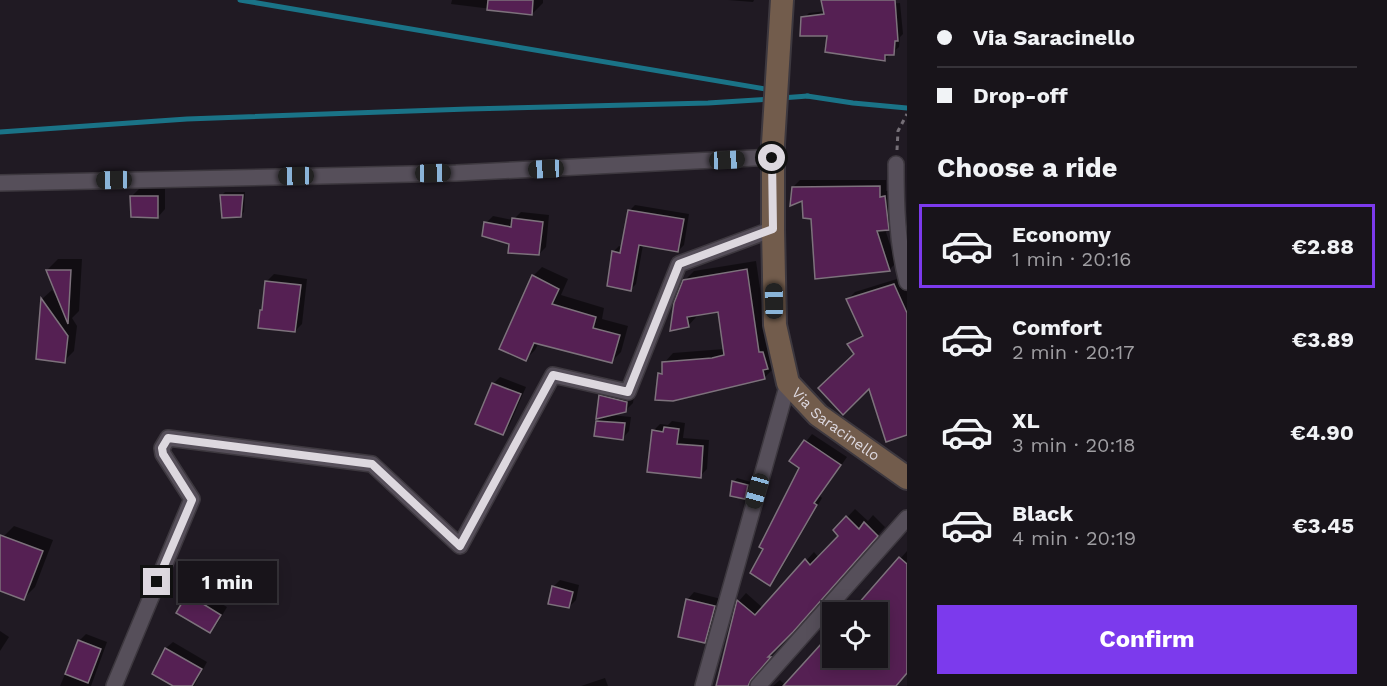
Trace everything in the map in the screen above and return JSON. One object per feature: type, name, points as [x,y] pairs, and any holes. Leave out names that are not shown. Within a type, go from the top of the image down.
[{"type":"street","name":"Via Saracinello","points":[[782,0],[773,151],[773,229],[775,325],[788,383],[818,415],[907,478]]},
{"type":"street","points":[[0,183],[456,173],[773,151]]},
{"type":"street","points":[[896,164],[896,218],[900,254],[907,282]]},
{"type":"street","points":[[114,686],[192,500],[163,454],[162,448],[168,438],[372,464],[460,546],[553,375],[628,392],[679,264],[773,229]]},
{"type":"street","points":[[703,686],[788,383]]},
{"type":"street","points":[[758,686],[907,518]]},
{"type":"path","points":[[896,164],[898,132],[907,114]]},
{"type":"building","points":[[488,0],[533,0],[532,15],[487,10]]},
{"type":"building","points":[[821,0],[895,0],[898,41],[895,41],[894,55],[885,55],[885,61],[825,52],[827,36],[800,36],[801,17],[824,14]]},
{"type":"building","points":[[880,186],[880,197],[885,196],[889,230],[877,231],[890,271],[815,279],[811,219],[803,218],[802,201],[790,206],[792,187]]},
{"type":"building","points":[[220,195],[243,195],[241,217],[222,218]]},
{"type":"building","points":[[130,196],[158,196],[158,218],[131,217]]},
{"type":"building","points":[[628,210],[684,219],[678,252],[639,245],[631,291],[607,286],[612,251],[620,253]]},
{"type":"building","points":[[512,218],[543,222],[539,255],[508,253],[509,244],[482,236],[484,222],[511,227]]},
{"type":"building","points":[[747,269],[759,352],[763,352],[768,369],[763,370],[765,379],[673,401],[655,400],[658,373],[662,374],[662,362],[724,355],[718,312],[687,317],[689,327],[670,331],[674,303],[683,280]]},
{"type":"building","points":[[46,270],[71,270],[68,324]]},
{"type":"building","points":[[532,275],[559,289],[552,304],[596,317],[593,328],[620,335],[612,363],[534,343],[526,361],[499,349]]},
{"type":"building","points":[[265,281],[301,285],[295,332],[258,328]]},
{"type":"building","points":[[894,284],[907,313],[907,435],[886,442],[869,389],[843,415],[818,388],[854,354],[847,344],[863,336],[846,299]]},
{"type":"building","points":[[41,298],[68,336],[65,363],[36,359]]},
{"type":"building","points":[[492,383],[521,394],[503,435],[475,424]]},
{"type":"building","points":[[599,395],[627,402],[626,412],[596,419]]},
{"type":"building","points":[[596,421],[625,423],[623,440],[594,436]]},
{"type":"building","points":[[664,427],[679,429],[677,444],[703,446],[701,478],[647,472],[652,430],[663,432]]},
{"type":"building","points":[[804,440],[841,465],[814,503],[817,505],[770,586],[750,573],[763,549],[759,547],[799,468],[789,461]]},
{"type":"building","points":[[732,481],[748,485],[745,499],[730,496]]},
{"type":"building","points":[[846,516],[859,529],[864,522],[878,536],[768,657],[771,657],[748,686],[716,686],[737,600],[755,615],[805,559],[810,565],[838,536],[833,530]]},
{"type":"building","points":[[0,535],[43,551],[24,600],[0,591]]},
{"type":"building","points":[[899,557],[907,564],[907,673],[896,686],[783,686],[822,643],[822,668],[888,668],[888,602],[860,602]]},
{"type":"building","points":[[552,586],[573,592],[569,608],[548,604]]},
{"type":"building","points":[[187,594],[221,615],[210,633],[176,613]]},
{"type":"building","points":[[686,599],[715,606],[705,643],[678,637]]},
{"type":"building","points":[[78,640],[101,649],[88,683],[65,674]]},
{"type":"building","points":[[165,648],[202,669],[192,686],[173,686],[152,674]]},
{"type":"waterway","points":[[240,0],[771,90]]},
{"type":"waterway","points":[[807,96],[907,108]]},
{"type":"waterway","points":[[781,98],[808,96]]},
{"type":"waterway","points":[[0,132],[187,119],[708,103],[771,99]]},
{"type":"route","points":[[157,582],[192,500],[163,454],[162,448],[168,438],[372,464],[460,546],[553,375],[628,392],[679,264],[773,229],[772,158]]}]
